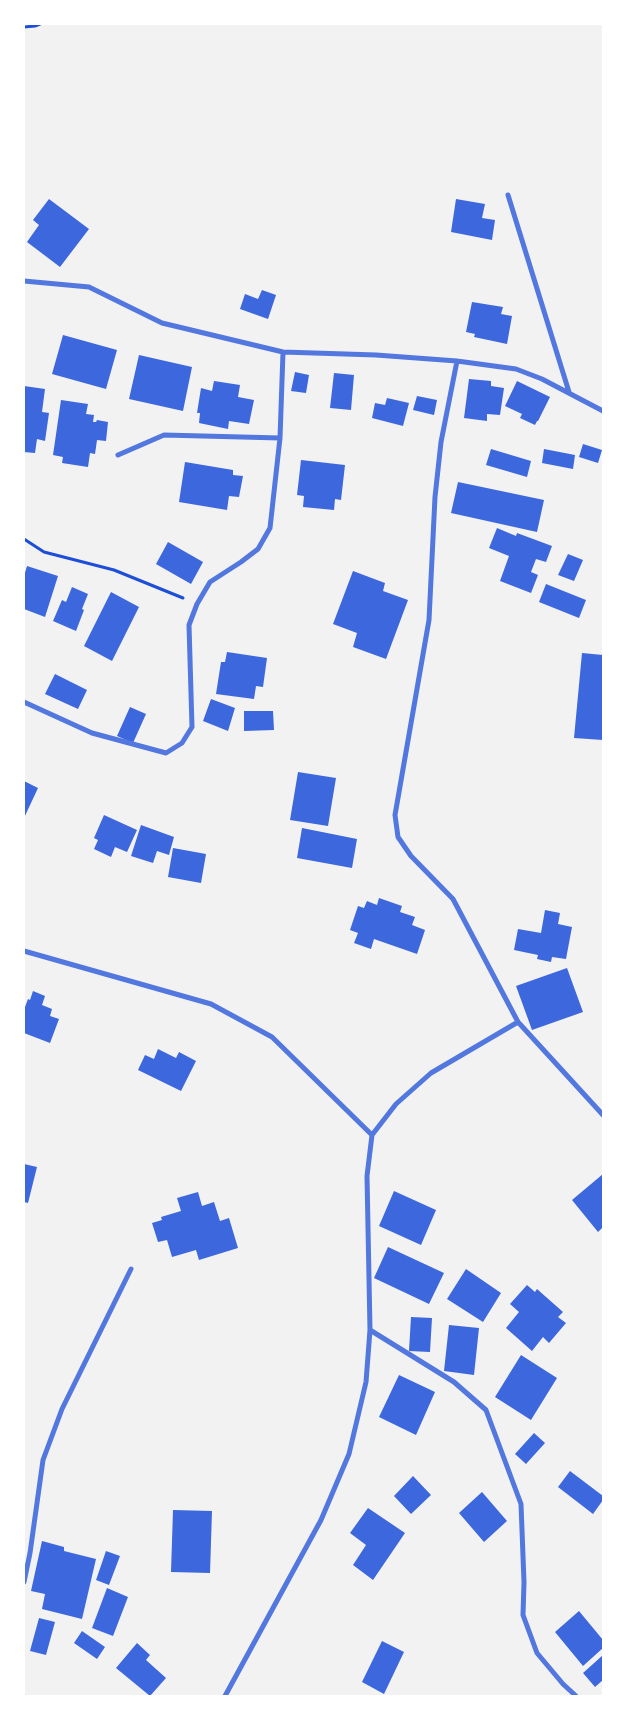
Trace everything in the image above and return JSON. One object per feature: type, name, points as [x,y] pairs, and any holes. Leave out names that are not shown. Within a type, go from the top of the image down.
[{"type":"street","points":[[508,195],[570,392]]},
{"type":"street","points":[[24,281],[88,287],[162,323],[283,352],[376,355],[457,361],[516,369],[542,378],[603,410]]},
{"type":"street","points":[[24,702],[92,733],[166,753],[182,744],[192,727],[189,625],[197,604],[210,582],[242,562],[258,549],[270,528],[280,438],[283,352]]},
{"type":"street","points":[[457,361],[441,442],[435,497],[429,620],[395,815],[398,837],[411,856],[452,899],[518,1022],[603,1114]]},
{"type":"street","points":[[118,455],[164,435],[280,438]]},
{"type":"street","points":[[24,951],[212,1004],[272,1037],[372,1135]]},
{"type":"street","points":[[226,1696],[321,1520],[349,1454],[366,1382],[370,1330],[367,1176],[372,1135],[396,1104],[431,1073],[518,1022]]},
{"type":"street","points":[[24,1582],[30,1554],[43,1460],[62,1409],[131,1269]]},
{"type":"street","points":[[370,1330],[454,1382],[486,1410],[521,1504],[524,1582],[523,1614],[538,1653],[563,1684],[576,1696]]},
{"type":"path","points":[[24,27],[40,24]]},
{"type":"path","points":[[24,539],[44,552],[114,570],[197,604]]},
{"type":"building","points":[[49,199],[89,229],[60,267],[27,242],[39,225],[33,220]]},
{"type":"building","points":[[456,199],[485,204],[482,218],[495,220],[492,240],[451,232]]},
{"type":"building","points":[[262,290],[276,295],[268,319],[240,309],[245,294],[258,299]]},
{"type":"building","points":[[472,302],[503,307],[501,314],[512,316],[507,344],[474,337],[475,334],[466,332]]},
{"type":"building","points":[[63,335],[117,350],[106,389],[52,374]]},
{"type":"building","points":[[139,355],[192,367],[183,411],[129,399]]},
{"type":"building","points":[[295,372],[309,375],[306,393],[291,391]]},
{"type":"building","points":[[334,373],[354,375],[351,410],[330,408]]},
{"type":"building","points":[[469,379],[491,381],[491,386],[504,388],[500,415],[487,414],[487,421],[464,418]]},
{"type":"building","points":[[214,381],[240,385],[238,397],[254,400],[249,424],[229,421],[228,429],[199,423],[200,413],[197,413],[201,388],[212,391]]},
{"type":"building","points":[[517,381],[550,397],[535,425],[520,418],[522,414],[505,406]]},
{"type":"building","points":[[24,386],[45,389],[42,412],[49,413],[45,441],[37,439],[35,453],[24,452]]},
{"type":"building","points":[[417,396],[437,400],[434,415],[413,410]]},
{"type":"building","points":[[387,398],[409,403],[403,426],[372,418],[375,403],[385,405]]},
{"type":"building","points":[[61,400],[88,404],[86,414],[94,415],[93,422],[97,420],[108,422],[106,441],[97,440],[95,454],[90,453],[88,467],[62,463],[63,457],[53,455]]},
{"type":"building","points":[[583,444],[602,450],[598,463],[579,457]]},
{"type":"building","points":[[491,449],[531,461],[527,477],[486,465]]},
{"type":"building","points":[[544,449],[575,455],[573,469],[542,463]]},
{"type":"building","points":[[301,460],[345,465],[341,500],[335,499],[334,510],[303,507],[304,496],[297,495]]},
{"type":"building","points":[[185,462],[233,470],[233,475],[243,476],[239,497],[229,496],[227,510],[179,502]]},
{"type":"building","points":[[458,482],[544,500],[537,532],[451,513]]},
{"type":"building","points":[[497,528],[516,536],[517,533],[552,546],[546,562],[536,559],[531,572],[538,575],[531,593],[500,581],[509,556],[489,548]]},
{"type":"building","points":[[168,542],[203,562],[191,584],[156,564]]},
{"type":"building","points":[[568,554],[583,560],[574,581],[558,575]]},
{"type":"building","points":[[27,566],[58,576],[45,617],[24,609],[24,576]]},
{"type":"building","points":[[353,571],[385,583],[383,591],[408,600],[386,659],[353,647],[357,633],[333,624]]},
{"type":"building","points":[[546,584],[586,600],[579,618],[539,602]]},
{"type":"building","points":[[72,587],[88,594],[76,631],[53,621],[62,600],[66,602]]},
{"type":"building","points":[[111,592],[139,607],[112,661],[84,646]]},
{"type":"building","points":[[227,652],[267,658],[263,687],[256,686],[254,699],[216,694],[221,662],[225,662]]},
{"type":"building","points":[[582,653],[603,655],[603,740],[574,738]]},
{"type":"building","points":[[55,674],[87,690],[78,709],[45,694]]},
{"type":"building","points":[[211,699],[235,708],[228,731],[203,721]]},
{"type":"building","points":[[130,707],[146,714],[133,743],[117,736]]},
{"type":"building","points":[[244,711],[273,711],[274,730],[244,731]]},
{"type":"building","points":[[298,772],[336,778],[328,826],[290,820]]},
{"type":"building","points":[[24,781],[38,788],[24,818]]},
{"type":"building","points":[[104,815],[137,830],[127,852],[115,847],[111,857],[94,849],[98,840],[94,838]]},
{"type":"building","points":[[141,825],[174,837],[169,855],[157,851],[153,863],[131,856]]},
{"type":"building","points":[[302,828],[357,839],[352,868],[297,858]]},
{"type":"building","points":[[173,848],[206,854],[201,883],[168,877]]},
{"type":"building","points":[[379,898],[402,906],[400,912],[415,917],[412,925],[425,930],[417,954],[374,939],[371,949],[354,943],[358,933],[350,930],[358,906],[364,908],[367,901],[377,905]]},
{"type":"building","points":[[545,910],[560,913],[558,924],[572,927],[566,959],[552,957],[551,962],[537,959],[538,955],[514,950],[518,929],[541,933]]},
{"type":"building","points":[[567,968],[583,1012],[532,1030],[516,986]]},
{"type":"building","points":[[33,991],[45,996],[42,1005],[52,1009],[50,1016],[59,1019],[50,1043],[24,1033],[24,1007],[28,999],[30,1000]]},
{"type":"building","points":[[158,1049],[176,1058],[179,1052],[196,1061],[181,1091],[138,1070],[145,1055],[154,1059]]},
{"type":"building","points":[[24,1164],[37,1167],[28,1203],[24,1202]]},
{"type":"building","points":[[603,1174],[603,1227],[598,1232],[572,1200]]},
{"type":"building","points":[[394,1191],[436,1210],[421,1245],[379,1226]]},
{"type":"building","points":[[198,1192],[202,1206],[214,1202],[220,1221],[229,1218],[238,1248],[199,1260],[196,1250],[172,1257],[167,1240],[158,1242],[152,1223],[162,1220],[161,1217],[181,1211],[177,1198]]},
{"type":"building","points":[[388,1247],[444,1273],[429,1304],[374,1278]]},
{"type":"building","points":[[466,1269],[501,1293],[483,1322],[447,1299]]},
{"type":"building","points":[[527,1285],[535,1292],[537,1289],[563,1312],[558,1317],[566,1323],[549,1343],[543,1337],[532,1351],[506,1328],[519,1312],[510,1304]]},
{"type":"building","points":[[411,1317],[432,1318],[430,1352],[409,1351]]},
{"type":"building","points":[[449,1325],[479,1328],[474,1375],[444,1371]]},
{"type":"building","points":[[521,1355],[557,1378],[531,1420],[495,1397]]},
{"type":"building","points":[[399,1375],[435,1392],[416,1435],[379,1417]]},
{"type":"building","points":[[534,1433],[545,1443],[526,1464],[515,1454]]},
{"type":"building","points":[[570,1471],[603,1496],[603,1500],[593,1514],[558,1487]]},
{"type":"building","points":[[413,1476],[431,1495],[411,1514],[394,1496]]},
{"type":"building","points":[[482,1492],[507,1521],[484,1542],[459,1513]]},
{"type":"building","points":[[368,1508],[405,1533],[373,1580],[353,1565],[366,1545],[350,1533]]},
{"type":"building","points":[[173,1510],[212,1511],[210,1573],[171,1572]]},
{"type":"building","points":[[42,1541],[64,1547],[64,1551],[96,1559],[82,1619],[42,1609],[45,1594],[31,1591]]},
{"type":"building","points":[[106,1551],[120,1556],[109,1585],[96,1580]]},
{"type":"building","points":[[107,1588],[128,1597],[113,1636],[92,1628]]},
{"type":"building","points":[[579,1611],[603,1640],[603,1648],[583,1666],[555,1632]]},
{"type":"building","points":[[39,1618],[55,1622],[46,1655],[30,1651]]},
{"type":"building","points":[[82,1631],[105,1647],[97,1659],[74,1643]]},
{"type":"building","points":[[382,1641],[404,1652],[384,1694],[362,1682]]},
{"type":"building","points":[[137,1643],[150,1655],[146,1660],[166,1678],[150,1696],[116,1668]]},
{"type":"building","points":[[603,1655],[603,1680],[595,1687],[583,1673]]}]
